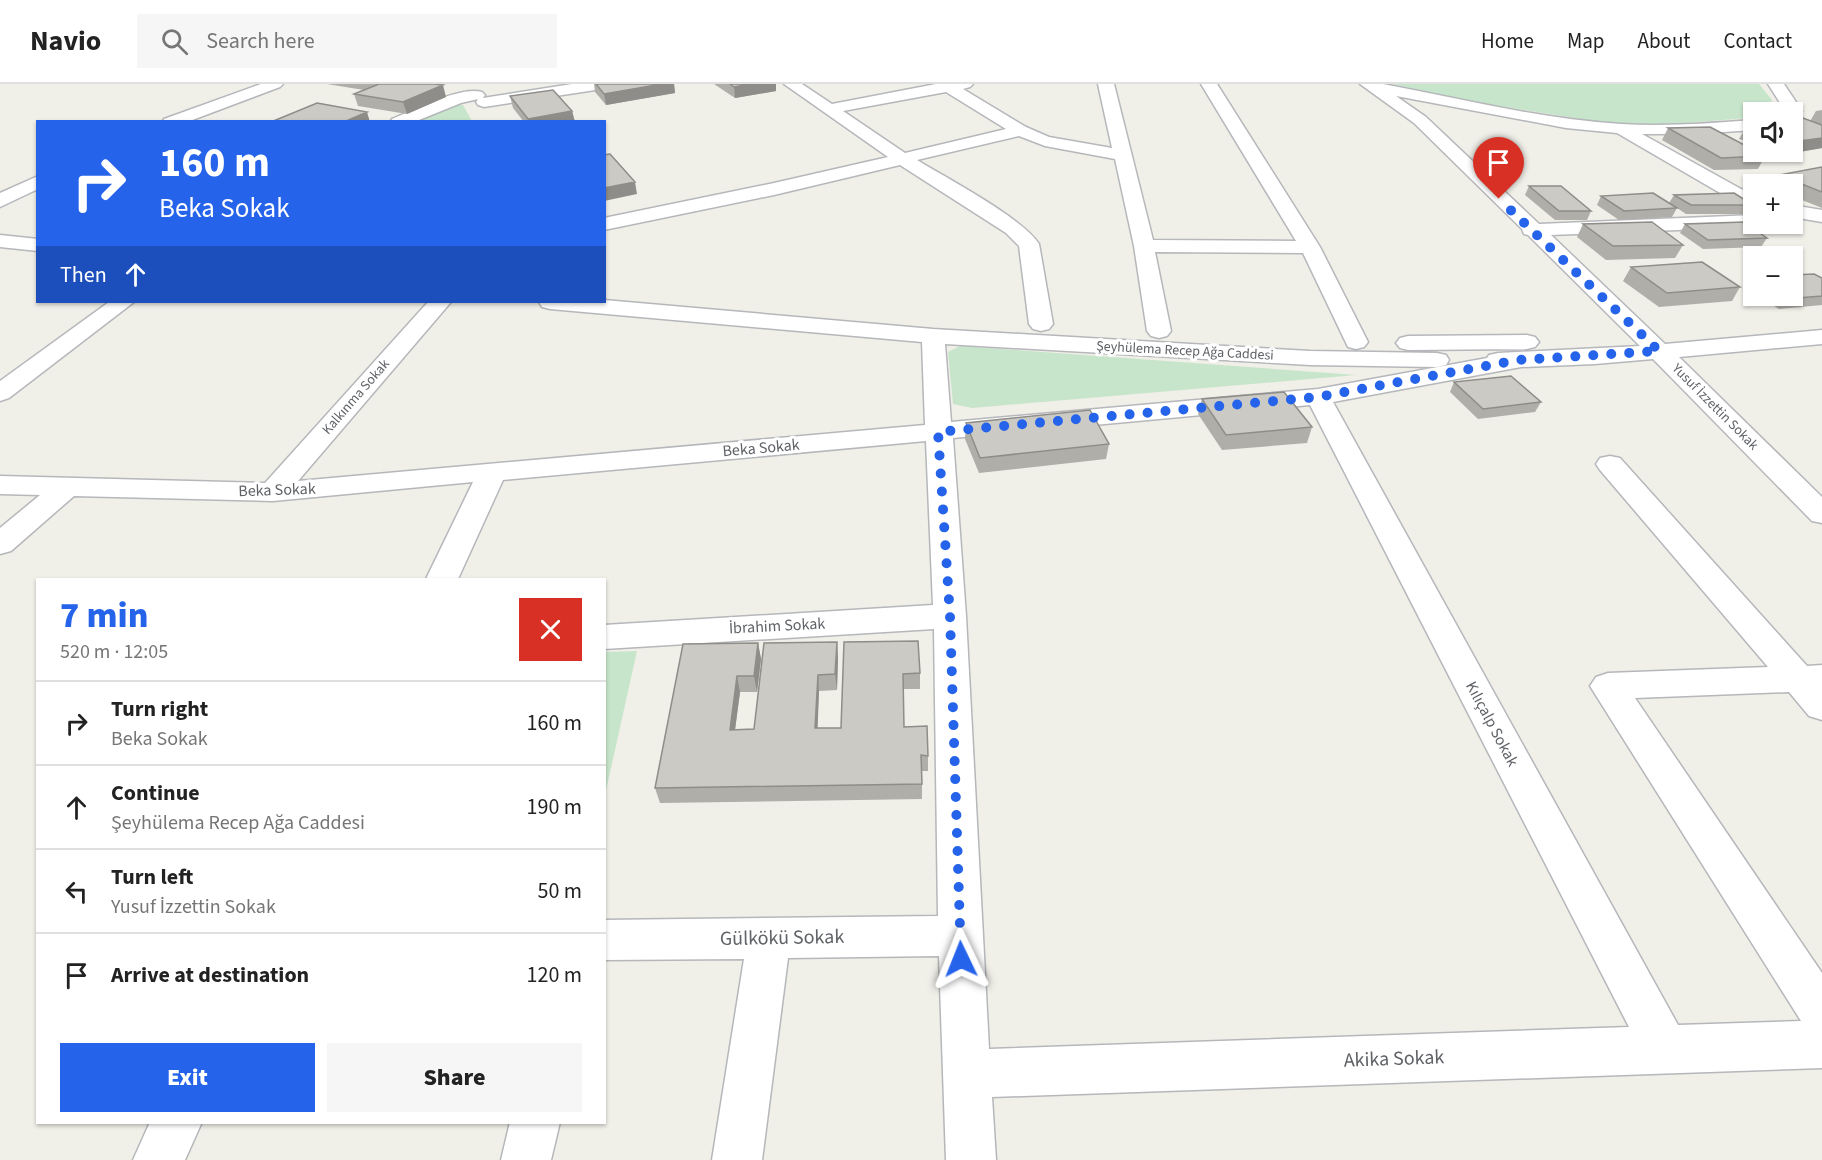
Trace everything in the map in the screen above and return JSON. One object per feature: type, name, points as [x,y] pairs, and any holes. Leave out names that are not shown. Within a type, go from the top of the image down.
[{"type":"street","points":[[176,120],[275,84]]},
{"type":"street","points":[[196,120],[291,84]]},
{"type":"street","points":[[465,84],[485,104]]},
{"type":"street","points":[[403,120],[457,99],[485,104],[602,84]]},
{"type":"street","points":[[792,84],[903,159],[1013,229],[1029,244],[1041,324]]},
{"type":"street","points":[[1106,84],[1144,246],[1159,331]]},
{"type":"street","points":[[1209,84],[1310,247],[1356,342]]},
{"type":"street","points":[[1776,84],[1789,102]]},
{"type":"street","points":[[828,109],[953,85],[1020,131],[1065,146],[1123,155]]},
{"type":"street","points":[[1370,85],[1566,123],[1622,129],[1694,129],[1743,125]]},
{"type":"street","name":"Yusuf İzzettin Sokak","points":[[1370,85],[1420,120],[1531,230],[1659,351],[1822,514]]},
{"type":"street","points":[[1622,129],[1734,193],[1743,196]]},
{"type":"street","points":[[606,224],[774,189],[1020,131]]},
{"type":"street","points":[[0,183],[36,170]]},
{"type":"street","points":[[0,201],[36,182]]},
{"type":"street","points":[[1803,213],[1822,217]]},
{"type":"street","points":[[1803,218],[1822,217]]},
{"type":"street","points":[[1531,230],[1743,221]]},
{"type":"street","points":[[1,253],[36,245]]},
{"type":"street","points":[[1144,246],[1310,247]]},
{"type":"street","points":[[1,253],[36,259]]},
{"type":"street","name":"Şeyhülema Recep Ağa Caddesi","points":[[606,292],[694,301],[1356,342],[1524,343],[1822,319]]},
{"type":"street","points":[[0,393],[122,303]]},
{"type":"street","name":"Kalkınma Sokak","points":[[273,492],[439,303]]},
{"type":"street","name":"Şeyhülema Recep Ağa Caddesi","points":[[560,303],[933,336],[1311,358],[1518,360],[1822,337]]},
{"type":"street","points":[[933,336],[950,616],[960,936],[971,1160]]},
{"type":"street","name":"Beka Sokak","points":[[0,485],[273,492],[1318,397],[1518,360]]},
{"type":"street","name":"Kılıçalp Sokak","points":[[1318,397],[1666,1050]]},
{"type":"street","points":[[1610,464],[1814,688]]},
{"type":"street","points":[[442,578],[492,472]]},
{"type":"street","points":[[0,544],[67,487]]},
{"type":"street","name":"İbrahim Sokak","points":[[606,636],[950,616]]},
{"type":"street","points":[[1814,688],[1608,686],[1822,1013]]},
{"type":"street","name":"Gülkökü Sokak","points":[[606,939],[960,936]]},
{"type":"street","points":[[736,1160],[769,939]]},
{"type":"street","name":"Akika Sokak","points":[[967,1074],[1822,1044]]},
{"type":"street","points":[[158,1160],[176,1124]]},
{"type":"street","points":[[526,1160],[535,1124]]},
{"type":"green space","points":[[1392,84],[1759,84],[1772,100],[1771,102],[1743,102],[1743,118],[1659,125],[1601,122],[1480,103]]},
{"type":"green space","points":[[455,105],[463,105],[471,120],[418,120]]},
{"type":"green space","points":[[960,346],[1356,375],[972,408],[953,404],[948,352]]},
{"type":"green space","points":[[637,651],[606,790],[606,652]]},
{"type":"building","points":[[379,84],[443,85],[403,102],[354,94]]},
{"type":"building","points":[[596,84],[662,84],[604,94]]},
{"type":"building","points":[[730,84],[749,84],[734,87]]},
{"type":"building","points":[[553,90],[572,111],[528,119],[510,96]]},
{"type":"building","points":[[317,103],[367,112],[349,120],[276,120]]},
{"type":"building","points":[[1803,118],[1822,125],[1822,138],[1803,141]]},
{"type":"building","points":[[1710,127],[1743,144],[1743,157],[1721,158],[1668,128]]},
{"type":"building","points":[[610,154],[635,182],[606,188],[606,155]]},
{"type":"building","points":[[1822,167],[1822,192],[1803,184],[1803,174],[1784,174]]},
{"type":"building","points":[[1529,186],[1561,186],[1591,211],[1559,211]]},
{"type":"building","points":[[1653,193],[1677,208],[1624,211],[1601,196]]},
{"type":"building","points":[[1734,193],[1743,199],[1743,205],[1691,205],[1674,195]]},
{"type":"building","points":[[1652,222],[1683,245],[1613,246],[1583,224]]},
{"type":"building","points":[[1743,222],[1743,234],[1761,234],[1767,238],[1708,240],[1685,224]]},
{"type":"building","points":[[1702,262],[1740,287],[1667,293],[1631,267]]},
{"type":"building","points":[[1803,274],[1814,274],[1822,278],[1822,296],[1803,298]]},
{"type":"building","points":[[1511,376],[1541,402],[1483,409],[1454,382]]},
{"type":"building","points":[[1284,392],[1312,427],[1226,435],[1202,399]]},
{"type":"building","points":[[1090,410],[1109,444],[980,458],[966,423]]},
{"type":"building","points":[[918,641],[920,673],[903,674],[904,727],[927,726],[928,756],[921,755],[922,784],[655,788],[683,644],[758,643],[754,676],[737,676],[730,730],[754,729],[764,643],[837,642],[835,674],[818,675],[815,728],[841,728],[844,642]]},
{"type":"route","points":[[961,959],[950,616],[938,432],[1318,397],[1518,360],[1595,357],[1659,351],[1499,199]]}]
